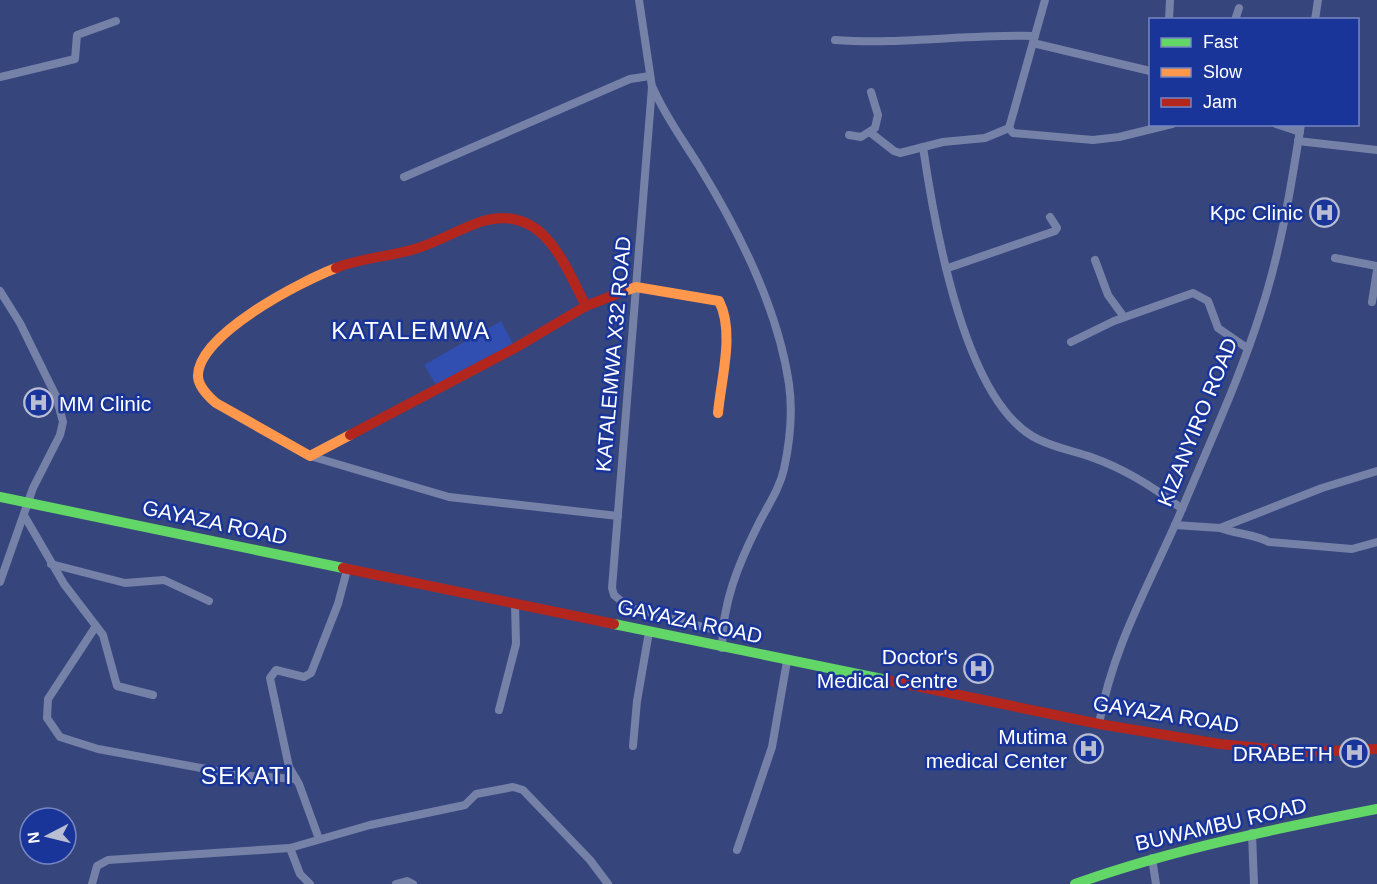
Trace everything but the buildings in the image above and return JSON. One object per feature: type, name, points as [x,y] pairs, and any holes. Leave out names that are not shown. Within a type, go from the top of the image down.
[{"type":"street","name":"KATALEMWA X32 ROAD","points":[[639,0],[652,87],[612,578],[614,595],[620,601],[639,611],[722,632]]},
{"type":"street","points":[[1045,0],[1009,128],[1012,133],[1093,140],[1119,137],[1164,126]]},
{"type":"street","points":[[1169,18],[1170,0]]},
{"type":"street","points":[[1315,18],[1318,0]]},
{"type":"street","points":[[1236,18],[1239,8]]},
{"type":"street","points":[[0,77],[75,59],[77,35],[116,21]]},
{"type":"street","points":[[835,40],[872,43],[983,35],[1034,40],[1149,71]]},
{"type":"street","points":[[404,177],[630,78],[650,76]]},
{"type":"street","points":[[652,87],[728,218],[767,306],[789,383],[790,430],[783,474],[740,564],[724,612],[722,648]]},
{"type":"street","points":[[849,135],[861,137],[871,133],[878,115],[871,92]]},
{"type":"street","points":[[871,133],[894,151],[943,142],[985,138],[1009,128]]},
{"type":"street","name":"KIZANYIRO ROAD","points":[[1099,724],[1106,686],[1129,620],[1182,509],[1261,312],[1283,231],[1300,128]]},
{"type":"street","points":[[1299,141],[1377,150]]},
{"type":"street","points":[[923,147],[933,213],[966,336],[980,370],[1004,407],[1023,429],[1048,444],[1092,457],[1135,476],[1157,489],[1182,509]]},
{"type":"street","points":[[948,268],[1055,231],[1057,228],[1050,216]]},
{"type":"street","points":[[586,306],[547,239],[538,229],[524,220],[506,217],[480,223],[419,248],[332,269],[288,291],[253,310],[202,356],[197,365],[198,377],[212,401],[286,445],[310,456],[449,497],[618,516]]},
{"type":"street","points":[[1335,258],[1377,268],[1372,302]]},
{"type":"street","points":[[1095,260],[1108,295],[1124,317]]},
{"type":"street","points":[[310,456],[515,348],[586,306],[636,287],[678,292],[719,301],[723,305],[725,321],[718,413]]},
{"type":"street","points":[[0,291],[20,323],[56,396],[63,422],[60,435],[33,488],[25,517],[0,582]]},
{"type":"street","points":[[1071,342],[1124,317],[1177,297],[1199,294],[1208,301],[1218,328],[1247,348]]},
{"type":"street","points":[[1220,528],[1322,488],[1377,471]]},
{"type":"street","name":"GAYAZA ROAD","points":[[0,497],[722,648],[1099,724],[1220,744],[1303,752],[1377,749]]},
{"type":"street","points":[[25,517],[51,564],[96,626],[106,644],[117,686],[153,695]]},
{"type":"street","points":[[1175,525],[1220,528],[1238,534],[1260,537],[1269,542],[1352,549],[1377,542]]},
{"type":"street","points":[[51,564],[125,583],[164,580],[209,601]]},
{"type":"street","points":[[319,839],[289,766],[270,678],[276,670],[304,677],[311,673],[338,604],[347,570]]},
{"type":"street","points":[[499,710],[516,644],[515,604]]},
{"type":"street","points":[[96,626],[46,705],[47,718],[60,737],[98,749],[238,775],[296,779]]},
{"type":"street","points":[[633,746],[637,701],[649,632]]},
{"type":"street","points":[[737,850],[772,747],[787,661]]},
{"type":"street","points":[[92,884],[97,866],[108,860],[290,848],[370,825],[465,805],[476,794],[516,787],[523,790],[590,860],[608,884]]},
{"type":"street","name":"BUWAMBU ROAD","points":[[1075,884],[1152,858],[1252,833],[1377,809]]},
{"type":"street","points":[[1252,833],[1254,884]]},
{"type":"street","points":[[290,848],[302,878],[310,884]]},
{"type":"street","points":[[1152,858],[1156,884]]},
{"type":"street","points":[[396,884],[407,881],[413,884]]},
{"type":"shaded area","points":[[501,321],[515,348],[438,388],[424,365]]},
{"type":"traffic: fast","points":[[0,497],[343,568]]},
{"type":"traffic: fast","points":[[614,624],[887,680]]},
{"type":"traffic: fast","points":[[1075,884],[1187,850],[1377,809]]},
{"type":"traffic: slow","points":[[336,268],[277,297],[232,327],[214,344],[202,361],[198,377],[202,388],[216,403],[310,456],[350,435]]},
{"type":"traffic: slow","points":[[622,292],[636,287],[719,301],[724,313],[727,341],[718,413]]},
{"type":"traffic: jam","points":[[336,268],[421,247],[480,222],[502,218],[520,220],[535,228],[548,240],[569,272],[586,306]]},
{"type":"traffic: jam","points":[[350,435],[515,348],[586,306],[622,292]]},
{"type":"traffic: jam","points":[[343,568],[614,624]]},
{"type":"traffic: jam","points":[[887,680],[1099,724],[1220,744],[1303,752],[1377,749]]},
{"type":"place","name":"Kpc Clinic","points":[[1324,212]]},
{"type":"place","name":"MM Clinic","points":[[38,403]]},
{"type":"place","name":"Doctor's Medical Centre","points":[[979,668]]},
{"type":"place","name":"Mutima medical Center","points":[[1088,748]]},
{"type":"place","name":"DRABETH","points":[[1354,753]]},
{"type":"district","name":"KATALEMWA","points":[[411,330]]},
{"type":"district","name":"SEKATI","points":[[247,775]]}]
